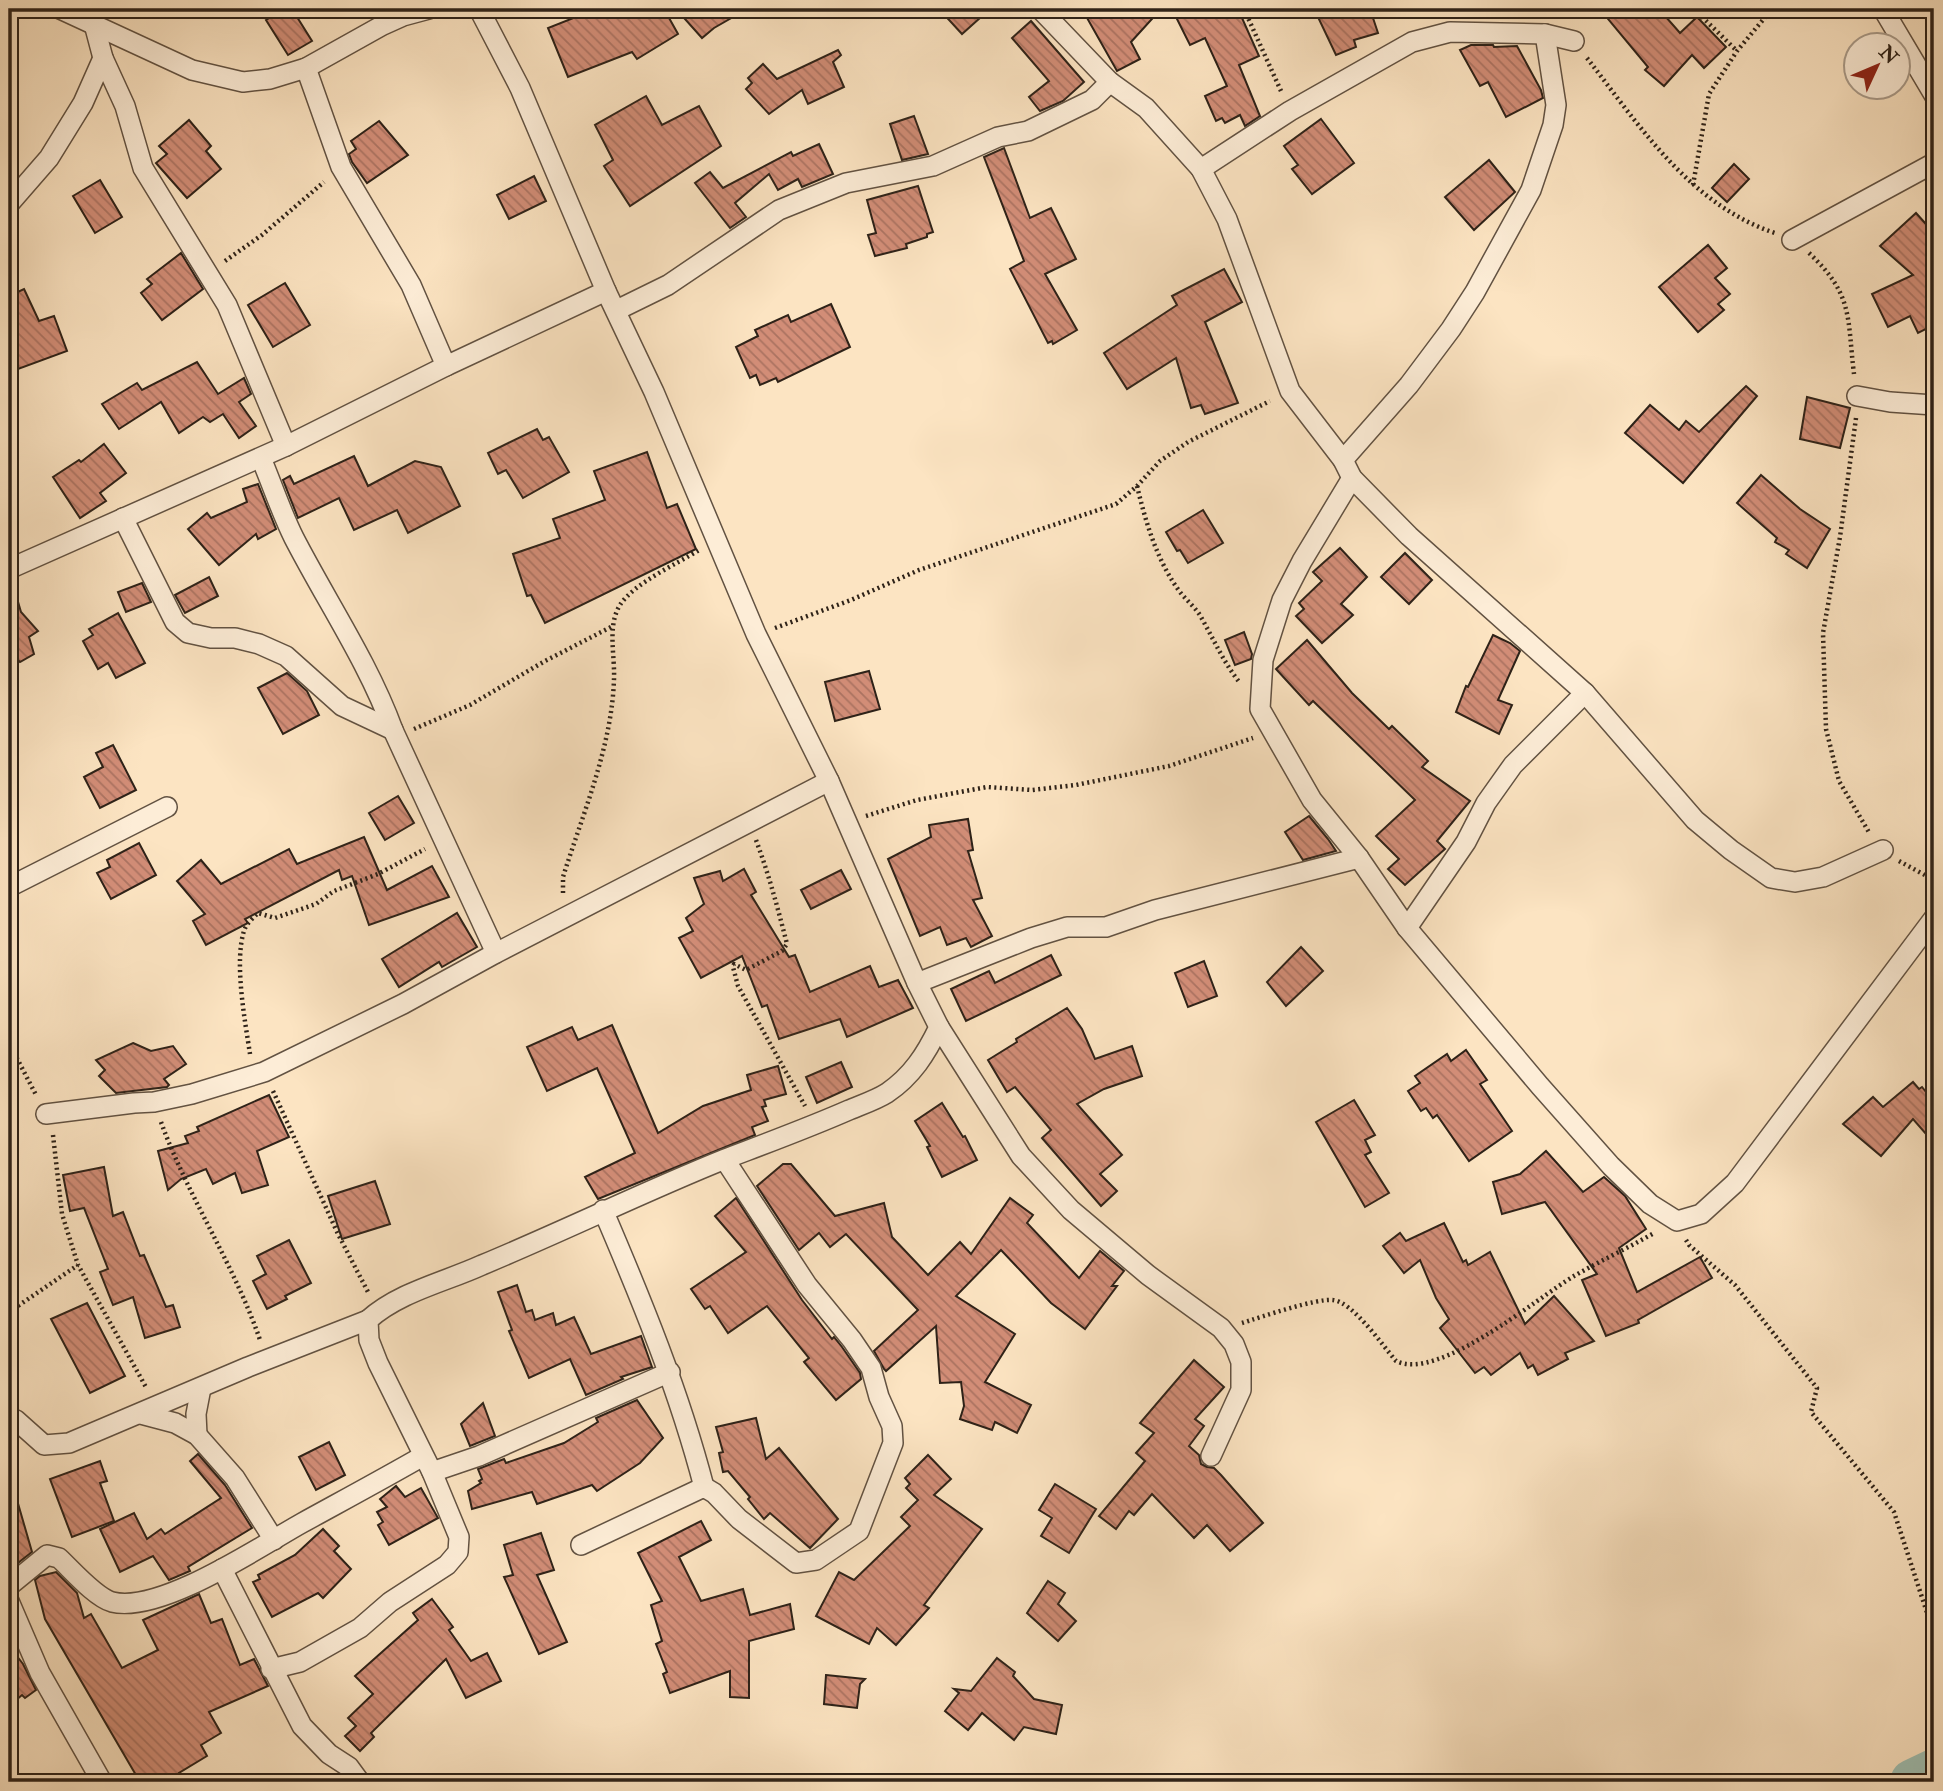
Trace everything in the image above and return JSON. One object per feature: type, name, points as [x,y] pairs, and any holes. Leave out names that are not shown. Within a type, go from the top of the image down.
[{"type":"street","points":[[60,9],[192,71],[243,82],[270,79],[306,68],[393,20],[429,9]]},
{"type":"street","points":[[479,9],[520,88],[606,291],[654,391],[756,634],[829,781],[917,983],[939,1027],[1021,1156],[1071,1210],[1148,1275],[1221,1328],[1234,1344],[1241,1362],[1241,1390],[1211,1456]]},
{"type":"street","points":[[1041,9],[1110,82],[1146,108],[1200,169],[1227,219],[1290,391],[1343,460],[1352,478],[1409,536],[1585,693],[1695,820],[1771,878],[1795,882],[1823,877],[1883,850]]},
{"type":"street","points":[[1883,9],[1934,95]]},
{"type":"street","points":[[94,24],[103,58],[125,106],[143,168],[227,305],[286,446]]},
{"type":"street","points":[[1200,169],[1290,111],[1412,42],[1450,32],[1545,34],[1574,41]]},
{"type":"street","points":[[1343,460],[1409,385],[1451,329],[1475,292],[1531,190],[1553,125],[1556,106],[1545,34]]},
{"type":"street","points":[[9,204],[49,158],[83,103],[103,58]]},
{"type":"street","points":[[306,68],[341,167],[411,285],[446,366]]},
{"type":"street","points":[[617,310],[668,285],[779,210],[846,183],[933,166],[998,137],[1028,131],[1092,100],[1110,82]]},
{"type":"street","points":[[1792,240],[1934,163]]},
{"type":"street","points":[[9,569],[261,458],[446,366],[606,291]]},
{"type":"street","points":[[1857,396],[1889,402],[1934,405]]},
{"type":"street","points":[[261,458],[293,536],[345,628],[384,705],[496,953]]},
{"type":"street","points":[[1352,478],[1282,600],[1263,660],[1260,709],[1312,800],[1359,858],[1407,928],[1540,1086],[1611,1166],[1650,1204],[1677,1221],[1700,1214],[1735,1183],[1934,918]]},
{"type":"street","points":[[123,517],[175,622],[188,633],[259,643],[286,656],[342,706],[394,732]]},
{"type":"street","points":[[1407,928],[1453,863],[1486,803],[1513,765],[1585,693]]},
{"type":"street","points":[[46,1114],[134,1102],[154,1102],[258,1074],[403,1004],[829,781]]},
{"type":"street","points":[[9,887],[167,807]]},
{"type":"street","points":[[917,983],[1031,938],[1067,927],[1106,927],[1155,910],[1359,858]]},
{"type":"street","points":[[9,1417],[44,1445],[51,1446],[69,1443],[149,1410],[373,1316],[407,1296],[531,1244],[603,1210],[886,1094],[912,1072],[928,1050],[939,1027]]},
{"type":"street","points":[[603,1210],[670,1372],[704,1486],[715,1493],[739,1519],[777,1549],[796,1563],[806,1563],[825,1555],[859,1531],[892,1443],[892,1426],[879,1397],[871,1368],[852,1339],[807,1285],[725,1160]]},
{"type":"street","points":[[271,1669],[300,1662],[360,1628],[390,1602],[447,1564],[458,1552],[459,1536],[369,1340],[373,1316]]},
{"type":"street","points":[[9,1586],[47,1555],[59,1558],[111,1602],[135,1603],[162,1597],[428,1464],[479,1456],[670,1372]]},
{"type":"street","points":[[197,1435],[196,1414],[201,1388]]},
{"type":"street","points":[[149,1410],[197,1435],[235,1478],[274,1540]]},
{"type":"street","points":[[581,1545],[704,1486]]},
{"type":"street","points":[[222,1569],[302,1726],[329,1754],[349,1767],[360,1782]]},
{"type":"street","points":[[9,1601],[40,1673],[102,1782]]},
{"type":"path","points":[[1244,9],[1290,111]]},
{"type":"path","points":[[1694,9],[1737,51]]},
{"type":"path","points":[[1693,185],[1709,94],[1737,51],[1772,9]]},
{"type":"path","points":[[1574,41],[1648,137],[1693,185],[1733,215],[1755,227],[1792,240],[1811,254],[1842,293],[1848,313],[1857,408],[1824,634],[1826,729],[1839,780],[1863,824],[1883,850],[1934,880]]},
{"type":"path","points":[[206,274],[262,235],[341,167]]},
{"type":"path","points":[[756,634],[851,600],[919,570],[1116,504],[1160,461],[1188,442],[1290,391]]},
{"type":"path","points":[[1137,486],[1148,530],[1166,567],[1180,592],[1200,614],[1228,669],[1260,709]]},
{"type":"path","points":[[562,921],[563,877],[611,719],[614,678],[613,626],[619,607],[630,593],[715,541]]},
{"type":"path","points":[[394,732],[422,727],[470,705],[545,661],[613,626]]},
{"type":"path","points":[[846,822],[917,800],[987,787],[1032,790],[1076,785],[1169,765],[1273,731]]},
{"type":"path","points":[[750,823],[774,891],[787,944],[782,951],[746,970],[734,964],[733,967],[738,986],[815,1125]]},
{"type":"path","points":[[373,1316],[309,1173],[258,1074],[243,1013],[241,958],[244,928],[258,913],[275,918],[316,904],[334,891],[378,874],[445,839]]},
{"type":"path","points":[[9,1043],[46,1114],[55,1146],[62,1214],[78,1265],[149,1410]]},
{"type":"path","points":[[154,1102],[174,1157],[247,1300],[267,1360]]},
{"type":"path","points":[[1221,1328],[1321,1301],[1335,1300],[1352,1310],[1396,1361],[1406,1366],[1419,1365],[1473,1344],[1573,1277],[1677,1221],[1689,1245],[1735,1285],[1817,1388],[1811,1412],[1894,1512],[1934,1634]]},
{"type":"path","points":[[9,1312],[78,1265]]},
{"type":"building","points":[[285,9],[292,9],[312,41],[288,55],[266,20]]},
{"type":"building","points":[[596,9],[664,9],[678,34],[637,59],[632,52],[568,77],[548,28]]},
{"type":"building","points":[[676,9],[747,9],[702,38]]},
{"type":"building","points":[[939,9],[990,9],[962,34]]},
{"type":"building","points":[[1082,9],[1161,9],[1131,42],[1140,59],[1117,71]]},
{"type":"building","points":[[1172,9],[1238,9],[1259,56],[1239,65],[1260,116],[1245,126],[1240,115],[1225,123],[1222,118],[1216,121],[1205,96],[1227,86],[1205,38],[1190,45]]},
{"type":"building","points":[[1332,9],[1370,9],[1378,33],[1354,40],[1356,47],[1336,55],[1317,15]]},
{"type":"building","points":[[1620,9],[1659,9],[1680,33],[1697,17],[1726,47],[1704,68],[1692,55],[1664,86],[1645,70],[1648,67],[1608,19]]},
{"type":"building","points":[[1031,21],[1084,82],[1063,101],[1040,111],[1029,97],[1049,81],[1012,38]]},
{"type":"building","points":[[1471,45],[1517,46],[1543,98],[1506,117],[1488,82],[1480,86],[1460,50]]},
{"type":"building","points":[[838,50],[841,55],[833,62],[844,87],[808,104],[802,90],[769,114],[746,89],[752,83],[748,78],[763,64],[777,79]]},
{"type":"building","points":[[646,96],[662,125],[699,106],[721,146],[630,206],[604,166],[613,160],[595,125]]},
{"type":"building","points":[[914,116],[928,154],[902,160],[890,124]]},
{"type":"building","points":[[1321,119],[1354,163],[1312,194],[1292,169],[1298,165],[1284,146]]},
{"type":"building","points":[[189,120],[211,146],[206,151],[221,169],[187,198],[156,163],[167,154],[159,146]]},
{"type":"building","points":[[379,121],[408,155],[367,183],[352,162],[349,154],[356,149],[351,141]]},
{"type":"building","points":[[819,144],[833,174],[802,187],[798,179],[778,190],[769,174],[735,203],[746,217],[730,228],[695,183],[710,172],[723,188],[791,152],[793,156]]},
{"type":"building","points":[[1004,148],[1030,218],[1051,208],[1076,259],[1045,274],[1077,330],[1053,344],[1052,341],[1048,343],[1010,269],[1024,261],[984,157]]},
{"type":"building","points":[[1489,160],[1515,192],[1474,230],[1445,197]]},
{"type":"building","points":[[1734,164],[1749,179],[1727,202],[1712,188]]},
{"type":"building","points":[[534,176],[546,201],[509,219],[497,195]]},
{"type":"building","points":[[100,180],[122,217],[95,233],[73,196]]},
{"type":"building","points":[[918,186],[933,232],[927,234],[927,237],[906,244],[907,248],[875,256],[868,235],[876,233],[867,200]]},
{"type":"building","points":[[1916,213],[1934,233],[1934,325],[1918,333],[1910,316],[1888,327],[1872,294],[1913,275],[1880,246]]},
{"type":"building","points":[[1708,245],[1727,268],[1715,278],[1730,294],[1718,304],[1724,310],[1698,332],[1659,287]]},
{"type":"building","points":[[181,253],[203,289],[162,320],[141,293],[152,284],[147,279]]},
{"type":"building","points":[[1224,269],[1242,302],[1205,322],[1238,403],[1205,414],[1201,405],[1191,408],[1176,358],[1127,389],[1104,353],[1177,305],[1172,296]]},
{"type":"building","points":[[285,283],[310,325],[273,347],[248,305]]},
{"type":"building","points":[[24,289],[39,321],[54,316],[67,351],[18,369],[9,344],[9,296]]},
{"type":"building","points":[[831,304],[850,347],[778,382],[776,378],[760,385],[756,375],[750,378],[736,347],[758,336],[755,330],[788,315],[791,322]]},
{"type":"building","points":[[197,362],[218,394],[244,378],[251,394],[239,402],[256,426],[239,438],[223,414],[210,422],[203,417],[179,433],[161,402],[119,429],[102,404],[137,383],[142,390]]},
{"type":"building","points":[[1746,386],[1757,396],[1683,483],[1625,433],[1650,405],[1679,430],[1686,421],[1699,432]]},
{"type":"building","points":[[1807,397],[1850,408],[1840,448],[1800,439]]},
{"type":"building","points":[[537,429],[543,440],[549,437],[569,472],[523,498],[506,470],[498,474],[488,453]]},
{"type":"building","points":[[104,444],[126,473],[100,493],[106,501],[80,518],[53,477],[79,460],[81,462]]},
{"type":"building","points":[[647,452],[667,508],[677,504],[696,549],[545,623],[531,595],[527,596],[513,554],[560,538],[553,519],[605,500],[594,471]]},
{"type":"building","points":[[354,456],[368,486],[415,461],[441,467],[460,506],[408,533],[397,510],[354,530],[339,498],[298,518],[283,480],[290,476],[294,484]]},
{"type":"building","points":[[1761,475],[1800,509],[1830,529],[1807,568],[1786,554],[1789,550],[1775,542],[1777,538],[1737,503]]},
{"type":"building","points":[[258,484],[276,529],[258,539],[256,534],[219,565],[188,529],[207,513],[211,518],[247,502],[243,489]]},
{"type":"building","points":[[1203,510],[1223,543],[1188,563],[1166,532]]},
{"type":"building","points":[[1340,548],[1367,577],[1341,604],[1353,615],[1322,643],[1296,616],[1304,609],[1299,603],[1322,581],[1313,572]]},
{"type":"building","points":[[1405,553],[1432,580],[1409,604],[1381,577]]},
{"type":"building","points":[[209,577],[218,596],[185,613],[175,595]]},
{"type":"building","points":[[142,583],[151,602],[126,612],[118,592]]},
{"type":"building","points":[[9,588],[14,588],[21,612],[38,631],[29,637],[34,654],[20,662],[9,652]]},
{"type":"building","points":[[118,613],[145,663],[116,678],[108,663],[98,669],[83,641],[93,635],[89,629]]},
{"type":"building","points":[[1244,632],[1252,654],[1251,659],[1235,665],[1225,640]]},
{"type":"building","points":[[1493,635],[1520,651],[1498,700],[1512,705],[1499,734],[1456,712],[1466,686],[1468,687]]},
{"type":"building","points":[[1307,640],[1352,693],[1389,729],[1392,726],[1428,761],[1422,767],[1470,801],[1437,841],[1445,849],[1405,885],[1388,869],[1399,859],[1376,836],[1415,800],[1313,701],[1309,705],[1276,669]]},
{"type":"building","points":[[869,671],[880,709],[835,721],[825,682]]},
{"type":"building","points":[[287,673],[307,691],[319,715],[283,734],[258,688]]},
{"type":"building","points":[[113,745],[136,790],[100,808],[84,777],[103,767],[96,753]]},
{"type":"building","points":[[398,796],[414,823],[385,840],[369,813]]},
{"type":"building","points":[[1309,816],[1336,851],[1303,860],[1285,832]]},
{"type":"building","points":[[968,819],[973,850],[968,851],[982,898],[973,900],[992,936],[971,947],[966,938],[947,945],[940,927],[920,936],[888,859],[931,837],[929,825]]},
{"type":"building","points":[[364,837],[387,890],[432,866],[449,897],[369,925],[352,876],[342,880],[339,870],[245,919],[248,923],[206,945],[193,921],[205,914],[177,881],[201,860],[221,884],[289,849],[297,864]]},
{"type":"building","points":[[139,843],[156,875],[111,899],[97,873],[110,867],[107,860]]},
{"type":"building","points":[[744,869],[756,892],[751,895],[789,957],[795,955],[810,992],[870,966],[879,987],[898,980],[913,1008],[847,1037],[840,1019],[779,1039],[767,1005],[762,1007],[742,956],[701,978],[679,938],[693,931],[686,918],[704,904],[694,878],[720,871],[723,881]]},
{"type":"building","points":[[841,870],[851,889],[811,909],[801,890]]},
{"type":"building","points":[[457,913],[477,947],[442,967],[439,962],[399,987],[382,959]]},
{"type":"building","points":[[1301,947],[1323,971],[1286,1006],[1267,982]]},
{"type":"building","points":[[1051,955],[1061,975],[966,1021],[951,989],[989,971],[995,983]]},
{"type":"building","points":[[1204,961],[1217,996],[1188,1007],[1175,973]]},
{"type":"building","points":[[1067,1008],[1082,1029],[1095,1059],[1132,1046],[1142,1076],[1104,1089],[1077,1104],[1122,1155],[1100,1174],[1117,1191],[1101,1206],[1042,1138],[1051,1130],[1015,1087],[1007,1092],[988,1060],[1017,1042],[1016,1039]]},
{"type":"building","points":[[612,1025],[658,1133],[703,1106],[751,1090],[747,1075],[778,1066],[786,1094],[764,1100],[766,1106],[762,1107],[768,1121],[752,1127],[755,1135],[598,1199],[585,1177],[635,1153],[597,1068],[547,1091],[527,1047],[572,1027],[578,1040]]},
{"type":"building","points":[[133,1043],[151,1051],[173,1046],[186,1064],[164,1079],[169,1085],[167,1087],[116,1093],[99,1076],[105,1070],[96,1060]]},
{"type":"building","points":[[1466,1050],[1487,1080],[1480,1084],[1512,1131],[1469,1161],[1437,1115],[1433,1118],[1426,1108],[1421,1111],[1408,1091],[1420,1083],[1415,1076],[1447,1054],[1451,1061]]},
{"type":"building","points":[[841,1062],[852,1087],[817,1103],[806,1077]]},
{"type":"building","points":[[1913,1082],[1919,1089],[1922,1087],[1934,1102],[1934,1143],[1913,1119],[1881,1156],[1843,1124],[1873,1097],[1883,1107]]},
{"type":"building","points":[[269,1095],[289,1137],[257,1151],[268,1185],[242,1193],[235,1173],[213,1184],[206,1169],[181,1179],[168,1190],[158,1151],[188,1143],[185,1136],[199,1131],[197,1127]]},
{"type":"building","points":[[1354,1100],[1375,1135],[1365,1140],[1371,1152],[1365,1155],[1389,1193],[1365,1207],[1316,1122]]},
{"type":"building","points":[[942,1103],[963,1137],[965,1136],[977,1160],[942,1177],[927,1147],[930,1146],[915,1121]]},
{"type":"building","points":[[1546,1151],[1583,1192],[1604,1177],[1625,1196],[1646,1229],[1619,1248],[1637,1292],[1700,1257],[1712,1278],[1638,1320],[1639,1323],[1606,1336],[1582,1280],[1597,1274],[1545,1202],[1502,1214],[1493,1182],[1520,1174]]},
{"type":"building","points":[[783,1164],[791,1164],[835,1216],[884,1203],[892,1237],[928,1275],[960,1242],[971,1254],[1010,1198],[1033,1215],[1027,1223],[1079,1278],[1100,1251],[1124,1271],[1112,1286],[1117,1286],[1085,1329],[1051,1303],[1001,1250],[956,1296],[1015,1334],[985,1382],[1031,1405],[1017,1433],[995,1422],[992,1430],[960,1419],[964,1406],[961,1382],[940,1383],[936,1326],[886,1371],[884,1369],[874,1351],[918,1310],[846,1234],[830,1247],[819,1233],[799,1250],[757,1186]]},
{"type":"building","points":[[104,1167],[113,1216],[123,1212],[140,1256],[144,1255],[166,1307],[173,1305],[180,1327],[145,1338],[133,1297],[113,1305],[100,1272],[108,1269],[84,1208],[70,1211],[63,1175]]},
{"type":"building","points":[[375,1181],[390,1224],[342,1239],[328,1196]]},
{"type":"building","points":[[736,1198],[802,1300],[860,1373],[861,1379],[836,1400],[804,1362],[809,1358],[767,1306],[728,1333],[710,1306],[705,1309],[691,1289],[746,1252],[715,1216]]},
{"type":"building","points":[[1444,1223],[1463,1262],[1466,1260],[1468,1265],[1490,1252],[1525,1324],[1554,1296],[1594,1341],[1565,1353],[1568,1359],[1538,1375],[1533,1365],[1528,1368],[1520,1353],[1491,1375],[1484,1367],[1475,1373],[1440,1328],[1449,1319],[1436,1298],[1420,1260],[1404,1273],[1383,1246],[1400,1233],[1406,1241]]},
{"type":"building","points":[[289,1240],[311,1283],[267,1309],[253,1281],[266,1274],[257,1256]]},
{"type":"building","points":[[517,1285],[526,1312],[532,1310],[535,1320],[553,1313],[556,1325],[574,1317],[591,1354],[641,1336],[652,1367],[621,1377],[623,1379],[586,1395],[570,1359],[529,1378],[509,1331],[512,1330],[498,1292]]},
{"type":"building","points":[[87,1303],[125,1376],[90,1393],[51,1319]]},
{"type":"building","points":[[1194,1360],[1224,1387],[1195,1419],[1204,1426],[1189,1446],[1199,1455],[1201,1464],[1214,1468],[1263,1523],[1230,1551],[1207,1525],[1194,1538],[1152,1494],[1134,1515],[1129,1511],[1116,1529],[1099,1516],[1145,1461],[1136,1453],[1154,1433],[1140,1423]]},
{"type":"building","points":[[637,1400],[663,1438],[640,1463],[597,1491],[592,1485],[537,1504],[532,1492],[472,1509],[468,1491],[481,1483],[478,1469],[504,1459],[506,1463],[564,1443],[598,1422],[596,1418]]},
{"type":"building","points":[[483,1403],[495,1436],[470,1446],[461,1424]]},
{"type":"building","points":[[756,1418],[766,1459],[779,1448],[838,1519],[810,1548],[770,1513],[764,1519],[728,1471],[723,1472],[719,1453],[723,1452],[716,1427]]},
{"type":"building","points":[[329,1442],[345,1475],[316,1490],[299,1457]]},
{"type":"building","points":[[198,1454],[225,1485],[252,1528],[188,1567],[190,1571],[169,1580],[153,1556],[120,1572],[100,1529],[134,1513],[147,1539],[161,1529],[165,1534],[221,1498],[190,1461]]},
{"type":"building","points":[[928,1455],[951,1479],[934,1495],[982,1529],[924,1605],[929,1608],[896,1645],[877,1628],[869,1644],[816,1616],[839,1572],[854,1580],[910,1526],[901,1517],[918,1500],[906,1488],[910,1484],[905,1478]]},
{"type":"building","points":[[100,1461],[107,1481],[100,1483],[114,1521],[72,1537],[50,1479]]},
{"type":"building","points":[[1055,1484],[1096,1509],[1069,1553],[1041,1536],[1052,1518],[1039,1510]]},
{"type":"building","points":[[396,1486],[405,1497],[421,1488],[438,1518],[389,1545],[378,1525],[383,1522],[377,1512],[387,1507],[380,1499]]},
{"type":"building","points":[[15,1493],[32,1552],[9,1568],[9,1494]]},
{"type":"building","points":[[701,1521],[711,1540],[679,1557],[701,1601],[743,1589],[750,1615],[790,1604],[794,1629],[749,1641],[749,1698],[730,1697],[730,1671],[670,1693],[663,1674],[667,1672],[656,1644],[662,1641],[651,1605],[662,1601],[638,1553]]},
{"type":"building","points":[[323,1529],[339,1546],[334,1551],[351,1569],[323,1598],[318,1593],[272,1617],[253,1582],[260,1579],[258,1575],[295,1555]]},
{"type":"building","points":[[541,1533],[554,1570],[537,1575],[567,1642],[539,1654],[504,1577],[513,1575],[504,1545]]},
{"type":"building","points":[[56,1572],[77,1593],[84,1618],[91,1614],[122,1668],[158,1650],[143,1620],[199,1594],[211,1623],[222,1619],[240,1665],[254,1659],[268,1686],[209,1712],[221,1733],[201,1745],[207,1756],[179,1773],[183,1782],[140,1782],[45,1619],[35,1580]]},
{"type":"building","points":[[1048,1581],[1065,1593],[1058,1604],[1076,1621],[1058,1641],[1027,1613]]},
{"type":"building","points":[[432,1599],[453,1627],[449,1630],[471,1661],[487,1653],[501,1681],[466,1698],[446,1659],[371,1733],[374,1737],[360,1751],[345,1736],[356,1726],[348,1718],[373,1694],[355,1676],[418,1620],[413,1613]]},
{"type":"building","points":[[9,1646],[23,1664],[36,1690],[25,1698],[22,1695],[9,1706]]},
{"type":"building","points":[[997,1658],[1015,1672],[1013,1676],[1034,1699],[1062,1705],[1056,1734],[1024,1727],[1014,1740],[982,1713],[968,1730],[945,1711],[959,1693],[954,1689],[971,1691]]},
{"type":"building","points":[[826,1675],[865,1679],[860,1684],[857,1708],[824,1704]]},
{"type":"waterway","points":[[1913,1782],[1934,1772]]}]
